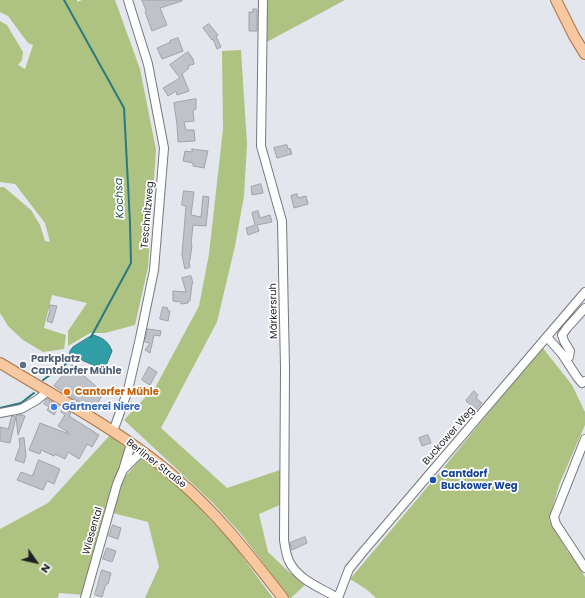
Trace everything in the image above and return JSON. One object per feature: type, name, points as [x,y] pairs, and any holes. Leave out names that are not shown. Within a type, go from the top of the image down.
[{"type":"main road","points":[[556,0],[585,54]]},
{"type":"main road","name":"Berliner Straße","points":[[0,363],[112,430],[178,479],[220,520],[237,539],[283,598]]},
{"type":"street","name":"Teschnitzweg","points":[[112,430],[115,426],[128,390],[154,270],[164,148],[148,64],[128,0]]},
{"type":"street","name":"Märkersruh","points":[[263,0],[261,146],[282,221],[285,368],[284,540],[288,559],[294,570],[305,579],[338,598]]},
{"type":"street","name":"Buckower Weg","points":[[338,598],[349,570],[585,292]]},
{"type":"street","points":[[566,359],[569,357],[570,351],[562,335],[585,308]]},
{"type":"street","points":[[547,337],[566,359],[582,383],[585,381]]},
{"type":"street","points":[[0,413],[20,409],[37,400],[48,391]]},
{"type":"street","points":[[585,439],[554,517],[556,524],[585,568]]},
{"type":"street","name":"Wiesental","points":[[85,598],[117,484],[131,444]]},
{"type":"street","name":"Wiesental","points":[[123,470],[142,451]]},
{"type":"green space","points":[[0,0],[77,0],[77,2],[82,0],[115,0],[140,69],[156,150],[148,267],[135,325],[105,333],[90,333],[68,346],[68,331],[87,303],[52,295],[44,328],[66,335],[64,349],[43,352],[23,340],[8,326],[0,313],[0,187],[4,187],[31,210],[40,225],[45,241],[50,242],[45,223],[15,184],[0,182],[0,21],[7,25],[23,52],[22,60],[18,65],[25,69],[33,45],[28,43],[8,16],[0,12]]},
{"type":"green space","points":[[265,0],[345,0],[263,44]]},
{"type":"green space","points":[[241,50],[247,144],[244,196],[235,246],[217,322],[161,428],[227,488],[280,470],[282,476],[282,504],[259,514],[268,552],[290,573],[307,583],[291,598],[241,534],[212,502],[124,420],[156,386],[199,306],[209,254],[223,129],[222,51]]},
{"type":"green space","points":[[542,347],[572,385],[585,412],[585,425],[559,485],[549,520],[585,577],[585,598],[376,598],[366,589],[350,579],[445,466]]},
{"type":"green space","points":[[110,435],[126,448],[114,482],[86,595],[59,593],[58,598],[0,598],[0,529],[48,503]]},
{"type":"green space","points":[[142,458],[180,487],[232,543],[273,598],[145,598],[159,567],[148,522],[113,513],[123,479]]},
{"type":"water","points":[[93,335],[105,340],[112,351],[107,363],[103,367],[98,367],[77,358],[72,361],[69,358],[70,351],[73,347]]},
{"type":"building","points":[[142,0],[182,1],[160,8],[167,25],[152,31]]},
{"type":"building","points":[[253,9],[257,9],[257,31],[249,31],[249,12],[253,12]]},
{"type":"building","points":[[209,24],[218,35],[216,36],[221,47],[217,49],[213,39],[212,40],[203,28]]},
{"type":"building","points":[[178,38],[183,51],[162,59],[157,48]]},
{"type":"building","points":[[188,52],[193,59],[194,64],[188,66],[189,68],[182,74],[189,91],[177,95],[176,91],[168,96],[163,88],[180,78],[170,65]]},
{"type":"building","points":[[196,99],[196,109],[193,110],[194,121],[184,122],[186,130],[194,130],[195,141],[178,142],[174,103]]},
{"type":"building","points":[[287,145],[292,154],[277,158],[274,148]]},
{"type":"building","points":[[192,149],[208,151],[204,168],[193,166],[193,163],[183,161],[185,151],[192,152]]},
{"type":"building","points":[[261,184],[263,193],[252,195],[251,187]]},
{"type":"building","points":[[184,191],[194,192],[191,215],[201,217],[203,196],[209,197],[206,226],[193,225],[192,245],[189,261],[190,267],[185,269],[182,255],[186,206],[182,205]]},
{"type":"building","points":[[297,194],[298,198],[306,196],[308,204],[294,208],[291,196]]},
{"type":"building","points":[[258,211],[260,218],[270,215],[272,222],[257,225],[259,231],[248,235],[246,228],[255,225],[252,213]]},
{"type":"building","points":[[191,276],[193,283],[190,301],[188,301],[188,303],[181,304],[181,302],[173,301],[173,291],[186,292],[182,278]]},
{"type":"building","points":[[50,305],[57,306],[52,323],[47,321]]},
{"type":"building","points":[[163,307],[168,308],[167,310],[170,311],[168,321],[160,319]]},
{"type":"building","points":[[148,329],[161,331],[160,336],[154,335],[150,353],[145,350],[150,343],[145,342]]},
{"type":"building","points":[[72,365],[104,393],[95,410],[72,398],[54,386]]},
{"type":"building","points":[[149,367],[157,372],[150,385],[142,380]]},
{"type":"building","points":[[474,391],[478,395],[476,398],[482,403],[474,412],[470,408],[472,406],[466,401]]},
{"type":"building","points":[[47,399],[59,406],[54,415],[47,410],[49,407],[44,404]]},
{"type":"building","points":[[63,408],[71,413],[69,416],[99,435],[92,447],[87,444],[79,459],[68,452],[65,459],[41,450],[40,454],[29,450],[40,423],[69,434],[58,426],[65,415],[61,412]]},
{"type":"building","points":[[17,415],[25,416],[18,435],[16,417]]},
{"type":"building","points":[[12,416],[16,417],[10,443],[0,441],[0,427],[8,429]]},
{"type":"building","points":[[428,435],[431,443],[422,446],[419,438]]},
{"type":"building","points":[[24,438],[26,456],[24,463],[15,460],[20,446],[19,439]]},
{"type":"building","points":[[39,460],[60,469],[54,484],[47,481],[43,490],[17,480],[21,472],[32,476]]},
{"type":"building","points":[[113,525],[121,528],[118,539],[109,536]]},
{"type":"building","points":[[305,537],[307,543],[292,550],[290,543]]},
{"type":"building","points":[[107,548],[116,551],[112,562],[103,559]]},
{"type":"building","points":[[102,570],[111,573],[102,597],[95,595]]},
{"type":"waterway","name":"Kochsa","points":[[64,0],[124,108],[131,263],[91,337]]},
{"type":"waterway","name":"Kochsa","points":[[43,380],[73,359]]},
{"type":"waterway","name":"Kochsa","points":[[0,408],[21,403],[34,393]]},
{"type":"place","name":"Parkplatz Cantdorfer Mühle","points":[[23,365]]},
{"type":"place","name":"Cantorfer Mühle","points":[[67,392]]},
{"type":"place","name":"Gärtnerei Niere","points":[[54,407]]},
{"type":"place","name":"Cantdorf Buckower Weg","points":[[433,480]]}]
